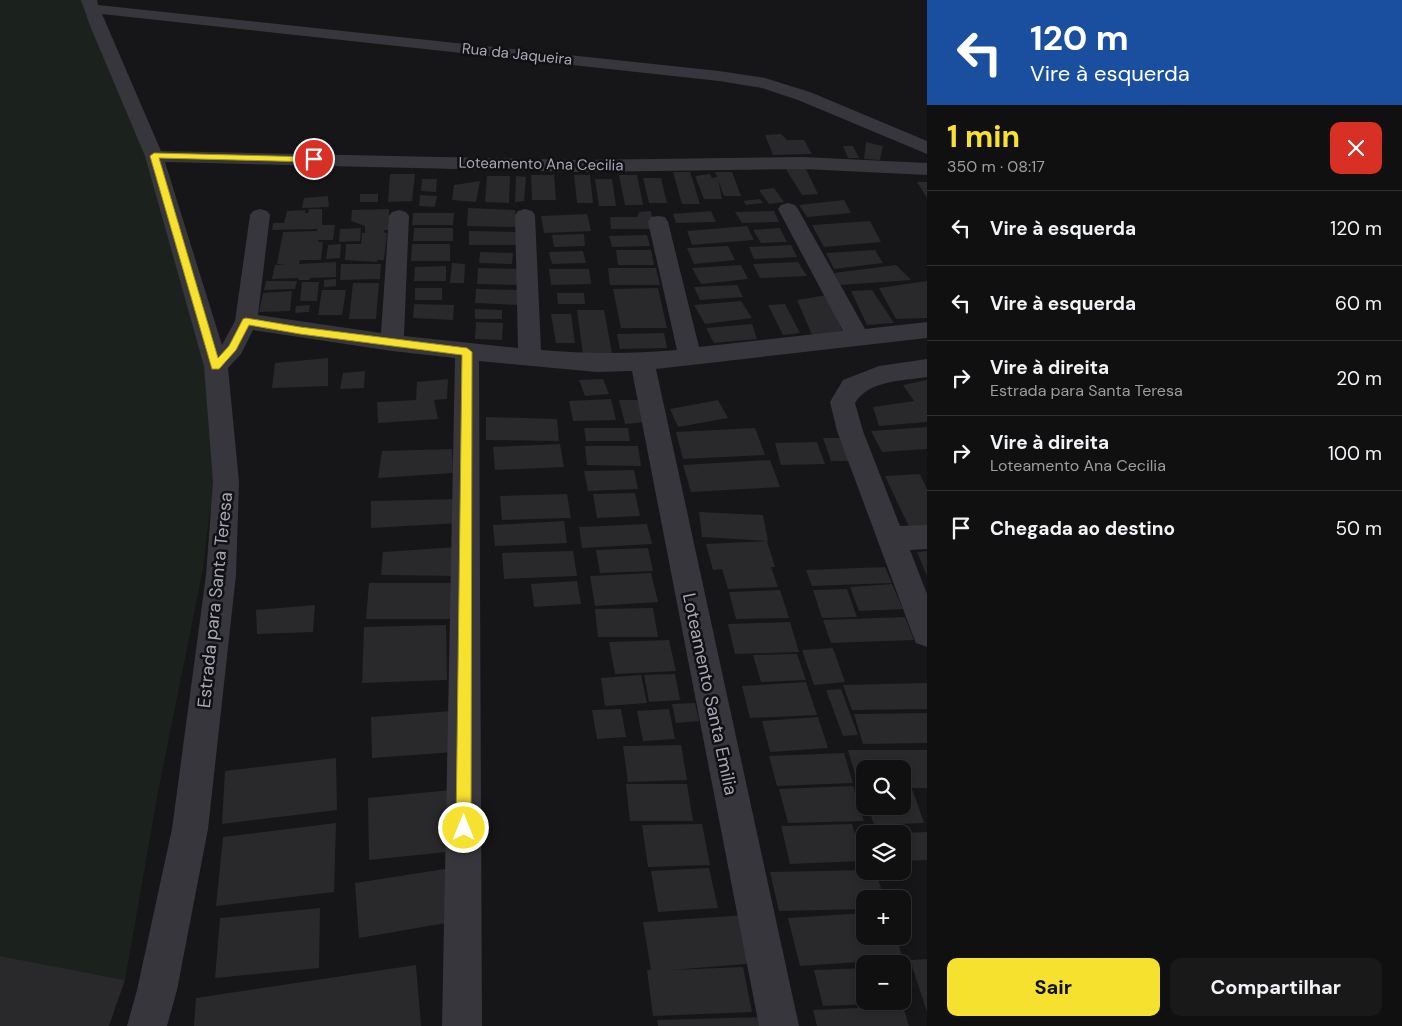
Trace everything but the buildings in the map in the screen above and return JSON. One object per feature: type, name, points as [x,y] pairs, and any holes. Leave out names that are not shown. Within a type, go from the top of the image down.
[{"type":"street","name":"Rua da Jaqueira","points":[[92,5],[728,77],[765,84],[804,96],[927,148]]},
{"type":"street","name":"Estrada para Santa Teresa","points":[[92,5],[99,28],[154,156],[216,366],[226,482],[221,575],[190,829],[157,990],[147,1026]]},
{"type":"street","name":"Loteamento Ana Cecilia","points":[[154,156],[580,166],[796,163],[927,169]]},
{"type":"street","points":[[788,209],[858,339]]},
{"type":"street","points":[[216,366],[233,348],[246,321],[260,215]]},
{"type":"street","points":[[525,215],[530,358]]},
{"type":"street","points":[[392,343],[399,216]]},
{"type":"street","points":[[658,222],[690,357]]},
{"type":"street","points":[[246,321],[392,343],[467,352],[597,363],[642,362],[927,330]]},
{"type":"street","points":[[462,1026],[467,352]]},
{"type":"street","name":"Loteamento Santa Emilia","points":[[642,362],[779,1026]]},
{"type":"street","points":[[927,368],[879,375],[852,387],[842,402],[850,431],[927,633]]},
{"type":"street","points":[[891,539],[927,537]]},
{"type":"shaded area","points":[[0,0],[89,0],[154,156],[216,366],[226,500],[210,510],[203,569],[158,792],[125,980],[0,956]]},
{"type":"route","points":[[314,159],[154,156],[216,366],[233,348],[246,321],[300,331],[467,352],[464,828]]}]
